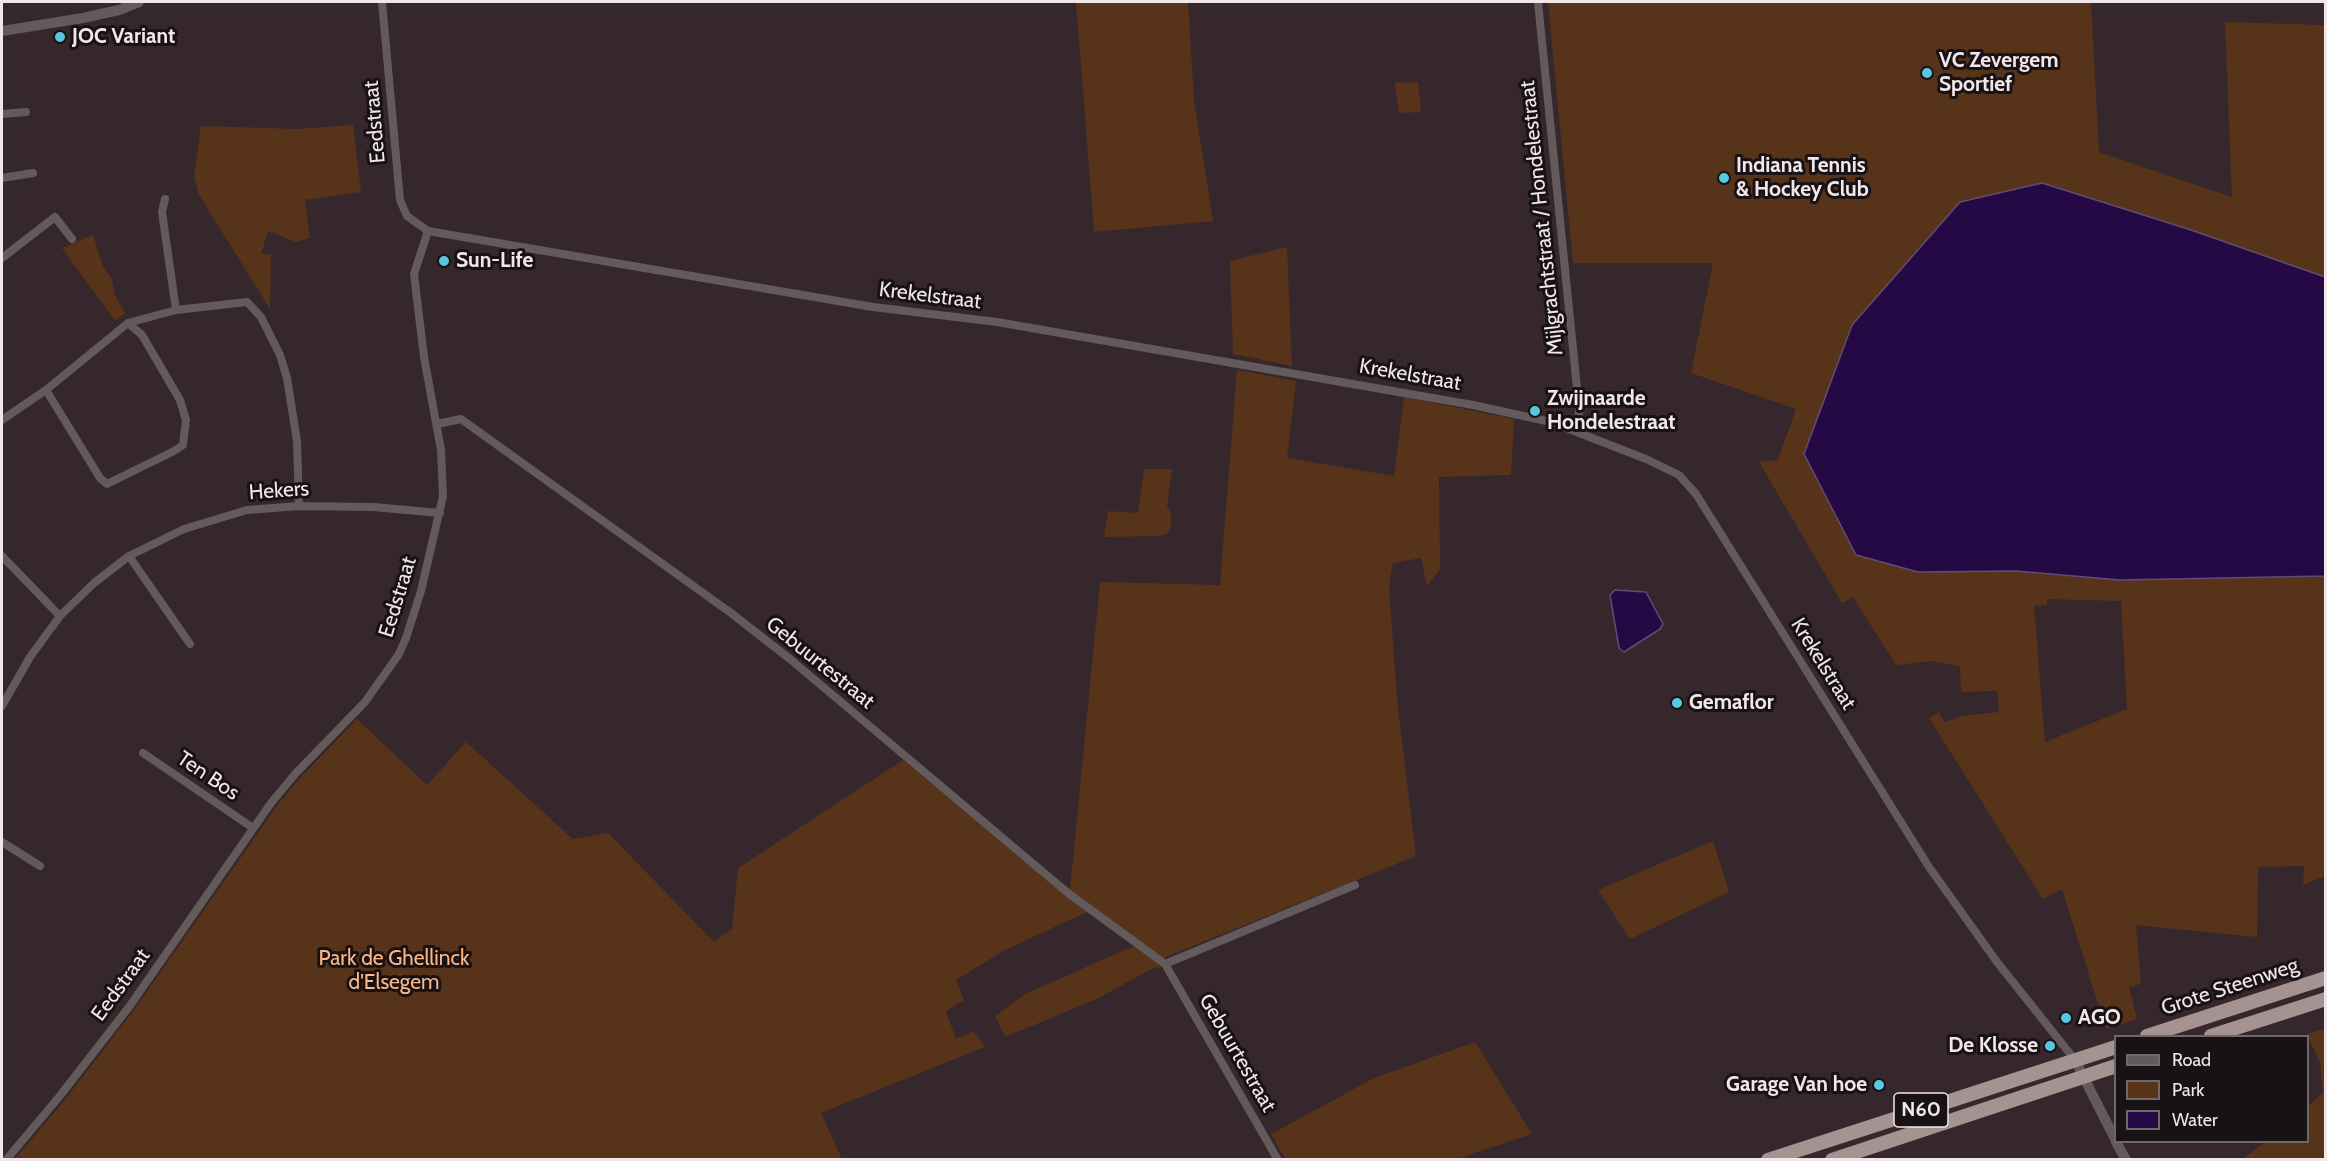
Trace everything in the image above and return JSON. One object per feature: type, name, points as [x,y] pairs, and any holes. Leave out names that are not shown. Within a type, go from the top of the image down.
[{"type":"highway","name":"Grote Steenweg","points":[[2150,1035],[2325,978]]},
{"type":"highway","name":"Grote Steenweg","points":[[2214,1035],[2325,1000]]},
{"type":"highway","name":"N60","points":[[1768,1160],[2114,1047]]},
{"type":"highway","name":"N60","points":[[1832,1160],[2114,1066]]},
{"type":"street","points":[[2,31],[119,10],[139,2]]},
{"type":"street","name":"Eedstraat","points":[[6,1160],[59,1097],[129,1007],[253,828],[296,772],[365,702],[399,654],[422,591],[440,513],[444,478],[414,274],[428,231],[407,216],[400,200],[382,2]]},
{"type":"street","name":"Mijlgrachtstraat / Hondelestraat","points":[[1538,2],[1579,408],[1578,432]]},
{"type":"street","points":[[2,114],[26,111]]},
{"type":"street","points":[[2,178],[33,173]]},
{"type":"street","points":[[165,199],[162,212],[176,310]]},
{"type":"street","points":[[2,258],[55,217],[72,239]]},
{"type":"street","name":"Krekelstraat","points":[[428,231],[850,303],[997,322],[1493,409],[1551,422],[1646,459],[1679,475],[1696,494],[1929,867],[1997,962],[2074,1060]]},
{"type":"street","points":[[2,420],[46,390],[128,323],[176,310],[247,302],[255,307],[261,316],[280,355],[287,378],[297,441],[299,506]]},
{"type":"street","points":[[46,390],[100,478],[107,484],[183,445],[186,420],[180,400],[142,335],[128,323]]},
{"type":"street","name":"Gebuurtestraat","points":[[437,424],[461,419],[731,613],[790,659],[1068,893],[1165,964],[1278,1160]]},
{"type":"street","name":"Hekers","points":[[2,706],[30,657],[60,616],[94,582],[129,556],[184,529],[247,510],[299,506],[373,507],[440,513]]},
{"type":"street","points":[[2,556],[60,616]]},
{"type":"street","points":[[129,556],[190,644]]},
{"type":"street","name":"Ten Bos","points":[[143,753],[253,828]]},
{"type":"street","points":[[2,842],[40,866]]},
{"type":"street","points":[[1165,964],[1355,885]]},
{"type":"street","points":[[2074,1060],[2114,1137]]},
{"type":"street","points":[[2117,1143],[2126,1160]]},
{"type":"green space","points":[[1076,2],[1188,2],[1194,100],[1213,221],[1094,232]]},
{"type":"green space","points":[[1548,2],[2091,2],[2099,152],[2232,197],[2225,22],[2325,25],[2325,277],[2191,230],[2042,183],[1918,572],[2016,571],[2120,580],[2325,576],[2325,876],[2303,885],[2304,866],[2258,867],[2257,937],[2136,925],[2141,984],[2129,987],[2137,1019],[2106,1029],[2062,889],[2043,899],[1929,718],[1939,712],[1945,722],[1961,716],[1999,712],[1997,691],[1961,692],[1960,666],[1932,661],[1896,665],[1853,597],[1842,603],[1759,462],[1778,460],[1796,409],[1691,373],[1713,263],[1573,263]],"holes":[[[2047,599],[2121,601],[2127,709],[2045,742],[2034,606],[2047,605]]]},
{"type":"green space","points":[[1418,82],[1421,112],[1399,113],[1395,83]]},
{"type":"green space","points":[[353,125],[361,192],[305,200],[310,238],[296,242],[268,231],[261,254],[271,254],[270,309],[199,195],[194,177],[201,126],[298,129]]},
{"type":"green space","points":[[93,235],[103,266],[112,279],[115,295],[125,313],[115,321],[62,248]]},
{"type":"green space","points":[[1287,247],[1292,366],[1233,354],[1230,261]]},
{"type":"green space","points":[[1237,370],[1296,381],[1287,458],[1394,476],[1404,397],[1514,419],[1511,475],[1439,477],[1440,569],[1427,586],[1421,558],[1393,563],[1389,587],[1397,699],[1416,856],[1163,958],[1070,890],[1100,582],[1220,585]]},
{"type":"green space","points":[[1144,469],[1172,469],[1167,506],[1171,514],[1171,526],[1168,533],[1159,536],[1104,537],[1108,511],[1138,513]]},
{"type":"green space","name":"Park de Ghellinck d'Elsegem","points":[[357,719],[427,785],[466,742],[573,839],[608,833],[714,942],[732,929],[738,868],[903,760],[1087,912],[1005,950],[956,980],[964,1000],[946,1011],[956,1039],[974,1031],[985,1047],[821,1113],[842,1159],[14,1160],[64,1101],[134,1010],[276,807],[301,777]]},
{"type":"green space","points":[[1713,841],[1729,892],[1630,939],[1598,890]]},
{"type":"green space","points":[[1134,946],[1161,966],[1160,969],[1155,967],[1097,999],[1005,1037],[995,1016],[1025,994]]},
{"type":"green space","points":[[2322,1029],[2326,1031],[2325,1159],[2243,1159],[2264,1143],[2309,1143],[2309,1105],[2323,1093],[2320,1063],[2307,1034]]},
{"type":"green space","points":[[1475,1042],[1532,1134],[1457,1159],[1286,1160],[1271,1134],[1374,1078]]},
{"type":"water","points":[[2042,183],[2191,230],[2325,277],[2325,576],[2120,580],[2016,571],[1918,572],[1856,555],[1804,454],[1852,325],[1960,202]]},
{"type":"water","points":[[1615,590],[1646,592],[1663,624],[1660,629],[1624,652],[1619,648],[1610,595]]},
{"type":"place","name":"JOC Variant","points":[[60,37]]},
{"type":"place","name":"VC Zevergem Sportief","points":[[1927,73]]},
{"type":"place","name":"Indiana Tennis & Hockey Club","points":[[1724,178]]},
{"type":"place","name":"Sun-Life","points":[[444,261]]},
{"type":"place","name":"Zwijnaarde Hondelestraat","points":[[1535,411]]},
{"type":"place","name":"Gemaflor","points":[[1677,703]]},
{"type":"place","name":"AGO","points":[[2066,1018]]},
{"type":"place","name":"De Klosse","points":[[2050,1046]]},
{"type":"place","name":"Garage Van hoe","points":[[1879,1085]]}]
